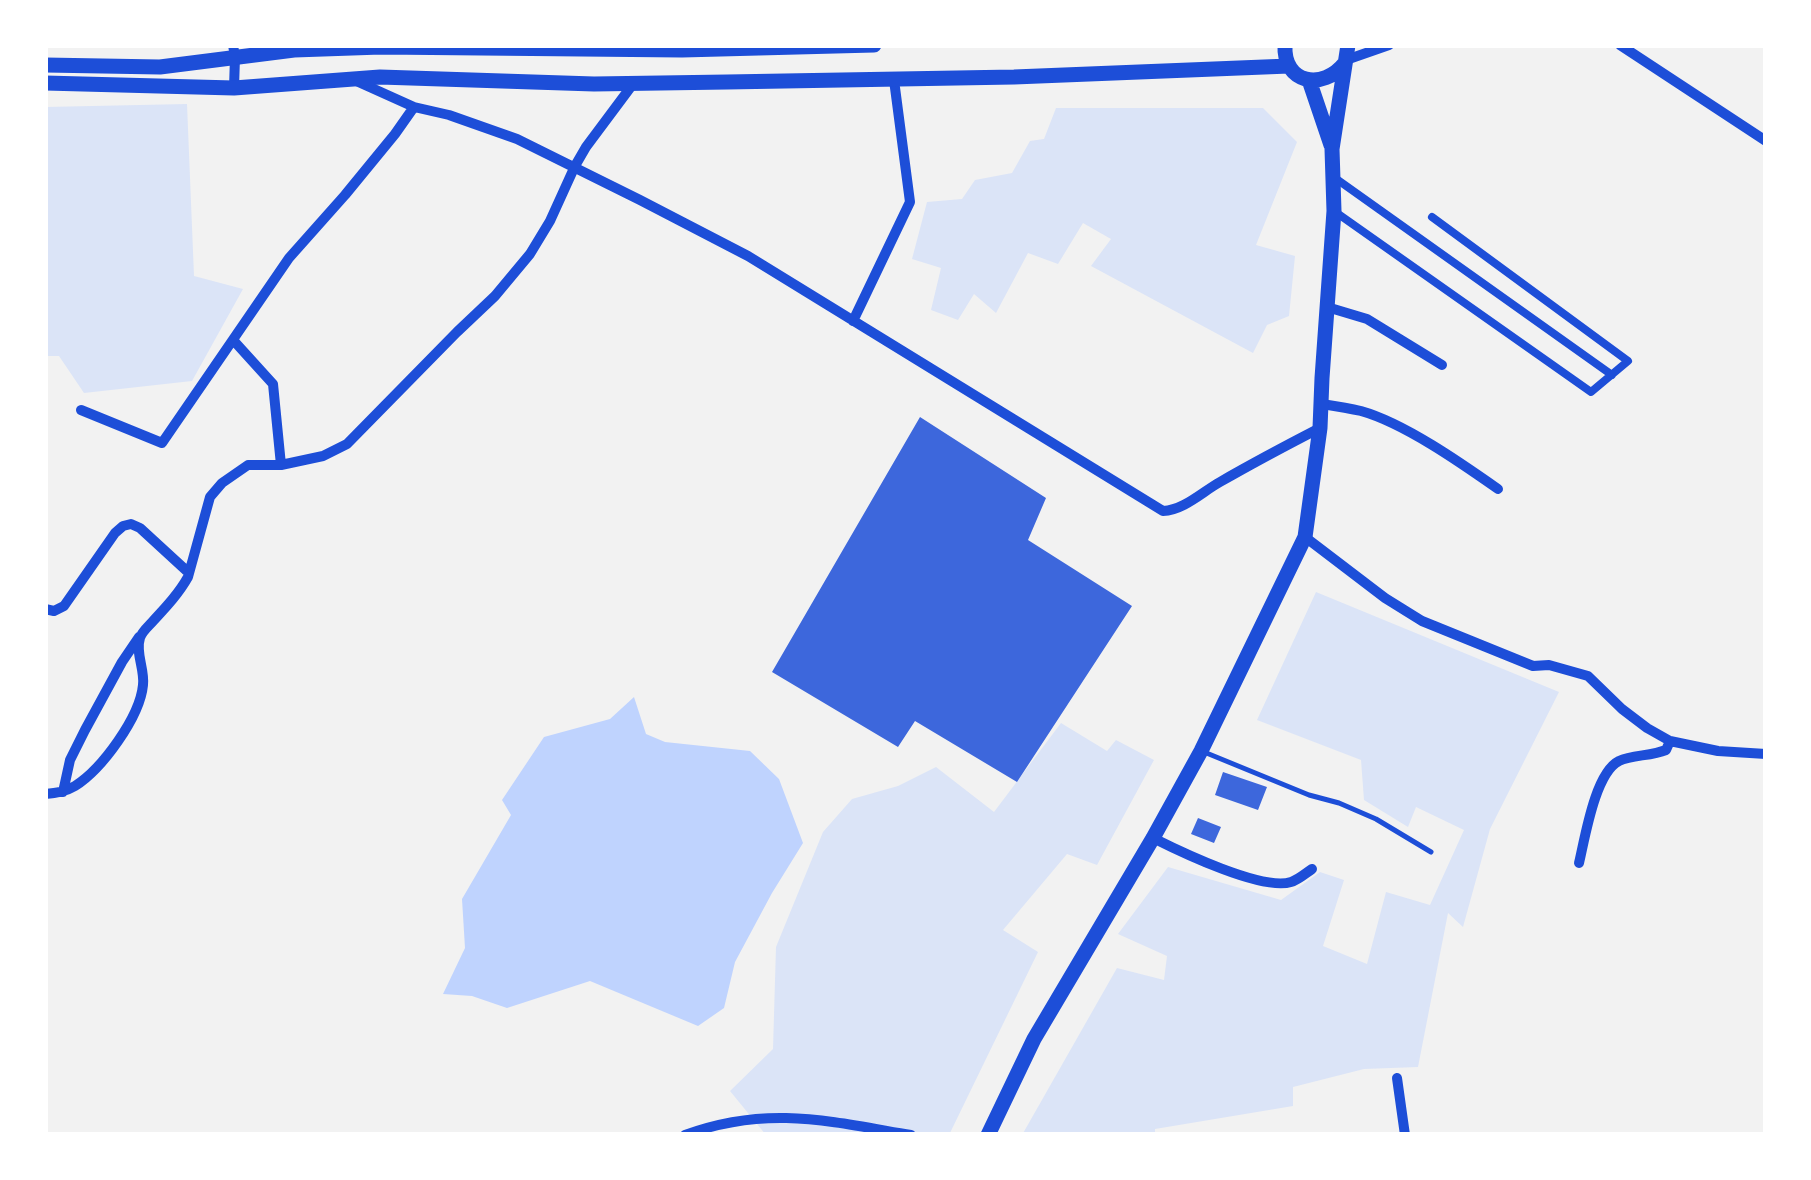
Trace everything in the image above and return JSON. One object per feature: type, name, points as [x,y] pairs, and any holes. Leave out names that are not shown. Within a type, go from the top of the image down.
[{"type":"main road","points":[[45,65],[160,67],[234,51],[382,46],[682,50],[874,45]]},
{"type":"main road","points":[[1285,45],[1289,66],[1309,80],[1324,80],[1336,74],[1347,56]]},
{"type":"main road","points":[[988,1135],[1034,1039],[1201,751],[1305,536],[1322,404],[1334,211],[1332,149],[1347,56]]},
{"type":"main road","points":[[45,83],[234,88],[349,78],[548,83],[894,80],[1289,66]]},
{"type":"main road","points":[[1309,80],[1332,149]]},
{"type":"street","points":[[1347,56],[1389,45]]},
{"type":"street","points":[[1620,45],[1766,141]]},
{"type":"street","points":[[234,51],[234,88]]},
{"type":"street","points":[[349,78],[414,107],[483,126],[574,166],[748,256],[1163,511],[1186,504],[1320,428]]},
{"type":"street","points":[[853,321],[910,202],[894,80]]},
{"type":"street","points":[[63,792],[70,760],[122,662],[189,574],[210,497],[248,465],[281,465],[323,456],[347,444],[495,296],[530,254],[574,166],[634,83]]},
{"type":"street","points":[[80,410],[162,443],[289,258],[414,107]]},
{"type":"street","points":[[1332,176],[1612,374]]},
{"type":"street","points":[[1334,211],[1591,392],[1628,361],[1432,217]]},
{"type":"street","points":[[1327,307],[1367,319],[1442,365]]},
{"type":"street","points":[[234,341],[273,384],[281,465]]},
{"type":"street","points":[[1322,404],[1363,412],[1395,426],[1458,461],[1498,489]]},
{"type":"street","points":[[45,609],[54,611],[64,606],[115,533],[131,524],[189,574]]},
{"type":"street","points":[[1305,536],[1422,621],[1533,666],[1549,665],[1588,676],[1622,709],[1670,741],[1718,751],[1766,754]]},
{"type":"street","points":[[45,794],[77,785],[110,752],[140,700],[144,672],[141,636]]},
{"type":"street","points":[[1579,863],[1604,776],[1619,762],[1666,750],[1670,741]]},
{"type":"street","points":[[1153,838],[1193,858],[1272,883],[1291,882],[1312,869]]},
{"type":"street","points":[[1397,1078],[1405,1135]]},
{"type":"street","points":[[685,1135],[712,1125],[784,1116],[911,1135]]},
{"type":"lane","points":[[1201,751],[1376,819],[1431,852]]},
{"type":"shaded area","points":[[187,104],[194,276],[243,289],[192,381],[84,393],[59,356],[45,356],[45,107]]},
{"type":"shaded area","points":[[1056,108],[1263,108],[1297,142],[1256,245],[1295,256],[1289,316],[1267,325],[1253,353],[1091,266],[1111,239],[1083,223],[1058,264],[1028,253],[996,313],[974,294],[958,320],[931,310],[941,268],[912,259],[927,202],[962,199],[975,180],[1012,173],[1030,141],[1044,139]]},
{"type":"shaded area","points":[[1316,592],[1559,692],[1490,829],[1463,927],[1448,913],[1418,1067],[1364,1069],[1293,1087],[1293,1106],[1155,1129],[1155,1135],[1022,1135],[1117,968],[1164,980],[1167,956],[1118,934],[1168,867],[1281,900],[1320,872],[1344,880],[1323,946],[1367,964],[1386,892],[1430,905],[1464,830],[1416,807],[1408,827],[1364,800],[1361,760],[1257,720]]},
{"type":"shaded area","points":[[1061,723],[1107,751],[1116,740],[1154,760],[1097,865],[1067,854],[1003,930],[1038,952],[949,1135],[766,1135],[730,1091],[773,1049],[776,947],[823,832],[852,799],[898,786],[936,767],[994,812]]},
{"type":"water","points":[[634,697],[646,734],[665,742],[750,751],[779,779],[803,843],[735,962],[724,1008],[698,1026],[590,981],[507,1008],[472,996],[443,994],[465,948],[462,899],[511,815],[502,800],[544,737],[610,719]]},
{"type":"building","points":[[920,417],[1046,498],[1028,540],[1132,606],[1017,782],[915,721],[898,747],[772,672]]},
{"type":"building","points":[[1223,772],[1267,787],[1258,810],[1215,795]]},
{"type":"building","points":[[1198,818],[1221,827],[1214,843],[1191,834]]}]
